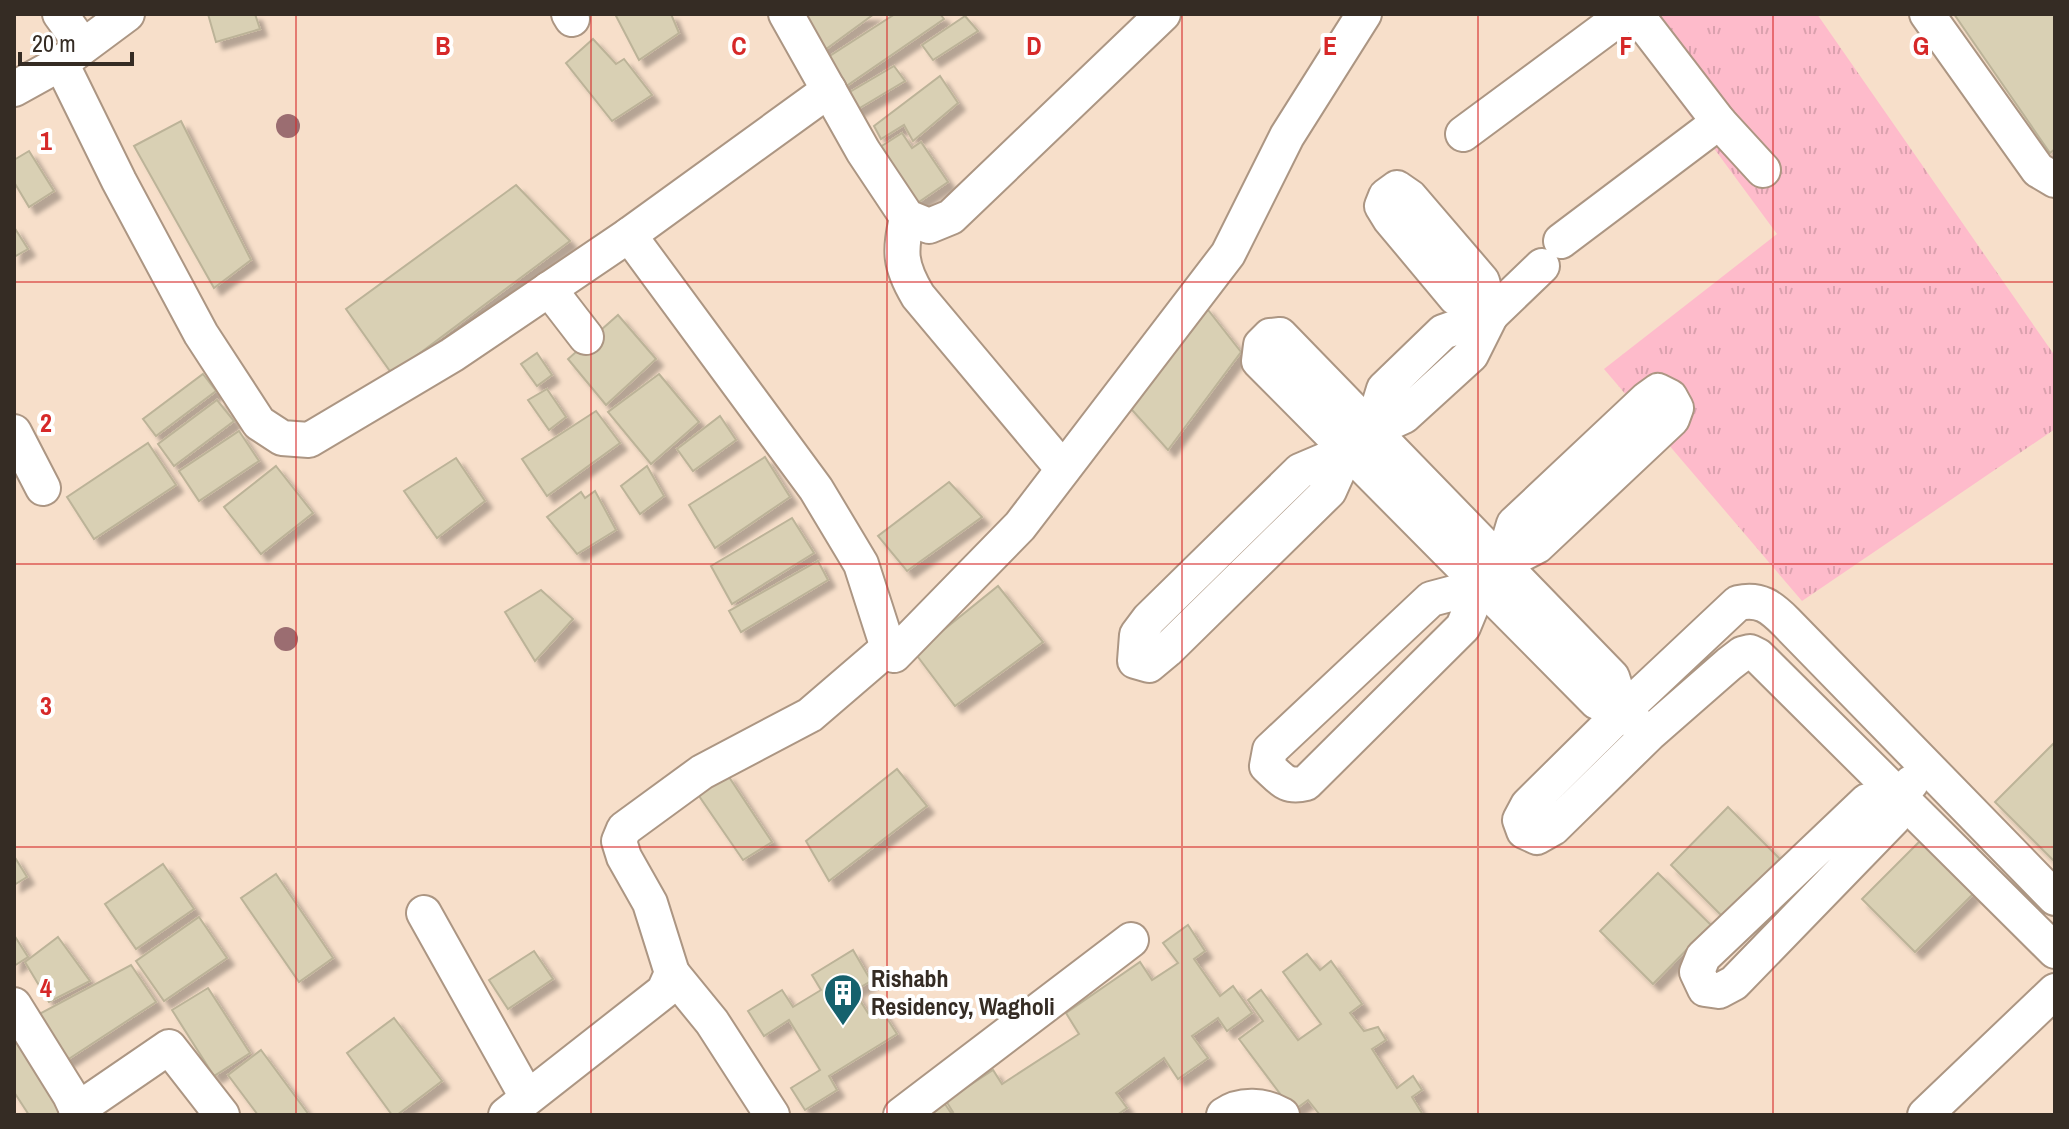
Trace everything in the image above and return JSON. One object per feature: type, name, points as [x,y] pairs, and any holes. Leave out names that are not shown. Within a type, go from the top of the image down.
[{"type":"street","points":[[60,14],[119,181],[201,334],[259,423],[282,438],[309,440],[452,355],[629,235],[829,90]]},
{"type":"street","points":[[14,89],[72,54],[127,14]]},
{"type":"street","points":[[786,14],[863,151],[907,217],[929,226],[951,217],[1163,14]]},
{"type":"street","points":[[629,235],[816,489],[861,564],[888,648],[894,655],[1020,526],[1228,254],[1287,136],[1364,14]]},
{"type":"street","points":[[1463,134],[1625,14]]},
{"type":"street","points":[[1636,14],[1719,122],[1763,170]]},
{"type":"street","points":[[1927,14],[2038,170],[2055,180]]},
{"type":"street","points":[[1359,441],[1300,471],[1149,619],[1137,635],[1135,661],[1149,665],[1167,650],[1329,491],[1359,441],[1384,389],[1443,332],[1491,315],[1552,254],[1719,122]]},
{"type":"street","points":[[907,217],[900,250],[904,273],[918,296],[1063,469]]},
{"type":"street","points":[[549,289],[586,337]]},
{"type":"street","points":[[1491,575],[1463,627],[1306,783],[1293,786],[1267,766],[1270,750],[1431,599],[1491,575],[1537,546],[1672,419],[1676,408],[1670,397],[1658,391],[1647,399],[1514,524],[1491,575]]},
{"type":"street","points":[[14,432],[43,488]]},
{"type":"street","points":[[1359,441],[1491,575],[1597,702],[1623,711],[1649,734]]},
{"type":"street","points":[[1750,652],[1751,600]]},
{"type":"street","points":[[2055,898],[1770,606],[1751,600],[1738,603],[1623,711],[1528,805],[1520,820],[1524,831],[1537,837],[1553,828],[1649,734],[1729,664],[1750,652],[1758,656],[2055,951]]},
{"type":"street","points":[[772,1115],[712,1022],[672,973],[650,903],[624,857],[619,841],[624,829],[702,772],[810,715],[888,648]]},
{"type":"street","points":[[1899,796],[1867,801],[1703,957],[1697,972],[1705,989],[1719,991],[1734,983],[1894,818],[1899,796],[1928,765]]},
{"type":"street","points":[[424,913],[516,1106],[664,991],[672,973]]},
{"type":"street","points":[[901,1115],[1131,940]]},
{"type":"street","points":[[1925,1115],[2055,991]]},
{"type":"street","points":[[14,1005],[77,1112],[169,1047],[222,1115]]},
{"type":"street","points":[[1224,1115],[1234,1107],[1268,1107],[1282,1115]]},
{"type":"green space","points":[[1615,14],[1817,14],[2055,356],[2055,429],[1802,601],[1604,369],[1777,234]]},
{"type":"building","points":[[208,14],[255,14],[260,29],[216,42]]},
{"type":"building","points":[[615,14],[671,14],[679,33],[639,60]]},
{"type":"building","points":[[794,14],[874,14],[818,55]]},
{"type":"building","points":[[895,14],[940,14],[944,19],[842,89],[822,61]]},
{"type":"building","points":[[1954,14],[2055,14],[2055,149],[2050,153]]},
{"type":"building","points":[[965,16],[978,31],[933,60],[922,45]]},
{"type":"building","points":[[593,39],[616,64],[624,59],[652,95],[612,121],[566,63]]},
{"type":"building","points":[[894,66],[905,81],[853,112],[843,96]]},
{"type":"building","points":[[940,76],[958,103],[913,141],[904,125],[881,139],[874,126]]},
{"type":"building","points":[[181,121],[251,260],[214,288],[134,146]]},
{"type":"building","points":[[902,133],[912,148],[921,142],[948,182],[913,206],[877,149]]},
{"type":"building","points":[[29,151],[54,191],[29,207],[14,182],[14,160]]},
{"type":"building","points":[[516,185],[570,241],[392,374],[346,309]]},
{"type":"building","points":[[14,227],[28,249],[14,257]]},
{"type":"building","points":[[1205,306],[1241,352],[1168,450],[1124,401]]},
{"type":"building","points":[[618,315],[656,359],[606,405],[568,359]]},
{"type":"building","points":[[537,353],[552,375],[537,386],[521,364]]},
{"type":"building","points":[[203,374],[216,391],[156,436],[143,419]]},
{"type":"building","points":[[659,374],[699,422],[651,464],[608,412]]},
{"type":"building","points":[[547,389],[566,417],[549,430],[528,400]]},
{"type":"building","points":[[217,400],[234,421],[174,466],[158,444]]},
{"type":"building","points":[[596,411],[620,443],[547,496],[522,459]]},
{"type":"building","points":[[720,416],[736,440],[693,471],[677,449]]},
{"type":"building","points":[[239,431],[259,461],[199,501],[179,471]]},
{"type":"building","points":[[148,443],[176,485],[94,539],[67,497]]},
{"type":"building","points":[[765,457],[790,497],[715,548],[689,505]]},
{"type":"building","points":[[456,458],[485,501],[437,538],[404,491]]},
{"type":"building","points":[[276,466],[313,513],[261,554],[224,507]]},
{"type":"building","points":[[647,466],[664,496],[640,514],[621,486]]},
{"type":"building","points":[[949,482],[982,517],[907,571],[878,536]]},
{"type":"building","points":[[595,491],[616,530],[577,554],[547,517],[581,492],[585,498]]},
{"type":"building","points":[[792,518],[814,553],[732,604],[711,566]]},
{"type":"building","points":[[818,561],[828,580],[741,632],[729,611]]},
{"type":"building","points":[[998,586],[1043,642],[955,706],[915,653]]},
{"type":"building","points":[[541,590],[573,619],[535,661],[505,612]]},
{"type":"building","points":[[2055,742],[2055,862],[1995,802]]},
{"type":"building","points":[[897,769],[927,806],[829,881],[806,841]]},
{"type":"building","points":[[727,774],[772,842],[743,860],[697,793]]},
{"type":"building","points":[[1728,807],[1781,860],[1724,918],[1671,865]]},
{"type":"building","points":[[1920,841],[1973,894],[1915,952],[1862,899]]},
{"type":"building","points":[[14,856],[27,877],[14,885]]},
{"type":"building","points":[[163,864],[194,909],[136,949],[105,904]]},
{"type":"building","points":[[1658,873],[1711,925],[1653,984],[1600,931]]},
{"type":"building","points":[[276,874],[333,958],[299,982],[241,898]]},
{"type":"building","points":[[199,917],[227,958],[164,1001],[136,961]]},
{"type":"building","points":[[1188,925],[1205,951],[1194,959],[1220,996],[1233,986],[1252,1013],[1227,1031],[1218,1018],[1192,1036],[1208,1058],[1178,1079],[1164,1058],[1116,1093],[1127,1108],[1117,1115],[920,1115],[943,1101],[953,1112],[946,1101],[993,1070],[1002,1084],[1079,1034],[1066,1013],[1140,962],[1152,980],[1178,963],[1163,943]]},
{"type":"building","points":[[14,935],[28,957],[14,966]]},
{"type":"building","points":[[58,937],[90,981],[49,1002],[25,962]]},
{"type":"building","name":"Rishabh Residency, Wagholi","points":[[853,950],[871,981],[854,991],[868,1013],[879,1006],[897,1034],[829,1076],[837,1090],[805,1110],[791,1088],[820,1070],[789,1020],[764,1036],[748,1011],[782,990],[793,1007],[821,990],[812,975]]},
{"type":"building","points":[[534,951],[553,979],[508,1009],[489,980]]},
{"type":"building","points":[[1307,954],[1320,970],[1331,961],[1362,1004],[1350,1013],[1364,1031],[1378,1027],[1386,1040],[1372,1049],[1397,1088],[1413,1076],[1422,1090],[1412,1097],[1423,1115],[1320,1115],[1308,1100],[1293,1111],[1239,1039],[1263,1021],[1248,1000],[1261,990],[1298,1040],[1321,1024],[1283,972]]},
{"type":"building","points":[[131,965],[156,1002],[61,1064],[30,1019]]},
{"type":"building","points":[[208,988],[250,1053],[214,1076],[172,1010]]},
{"type":"building","points":[[394,1018],[442,1081],[397,1115],[392,1115],[347,1053]]},
{"type":"building","points":[[14,1031],[69,1115],[29,1115],[14,1092]]},
{"type":"building","points":[[261,1050],[309,1115],[258,1115],[228,1075]]},
{"type":"place","name":"Rishabh Residency, Wagholi","points":[[843,1027]]}]
